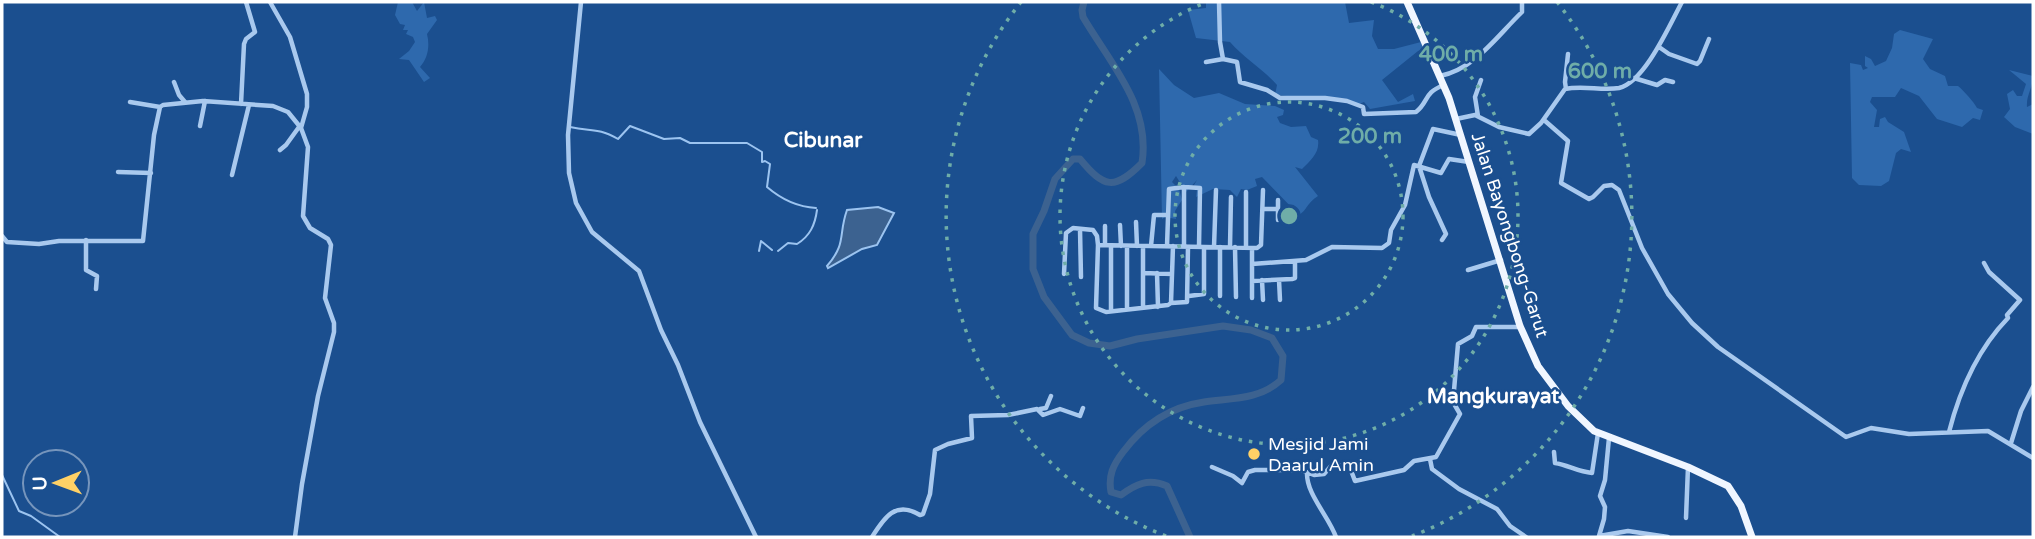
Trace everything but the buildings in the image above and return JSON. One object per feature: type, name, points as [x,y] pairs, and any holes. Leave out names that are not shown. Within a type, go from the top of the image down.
[{"type":"main road","name":"Jalan Bayongbong-Garut","points":[[1407,2],[1444,85],[1462,135],[1520,326],[1538,366],[1568,406],[1598,433],[1688,467],[1728,486],[1741,506],[1751,537]]},
{"type":"street","points":[[242,104],[244,44],[246,38],[255,32],[246,2]]},
{"type":"street","points":[[270,2],[290,37],[304,76],[307,102],[300,127],[280,149]]},
{"type":"street","points":[[581,2],[569,127],[569,173],[572,190],[580,212],[592,232],[639,271],[656,319],[700,422],[756,537]]},
{"type":"street","points":[[1219,2],[1223,59]]},
{"type":"street","points":[[1440,76],[1460,71],[1481,53],[1522,12],[1522,2]]},
{"type":"street","points":[[1456,119],[1478,116],[1499,127],[1525,134],[1533,132],[1544,120],[1566,89],[1620,88],[1633,78],[1660,47],[1682,2]]},
{"type":"street","points":[[1660,47],[1669,54],[1697,64],[1709,38]]},
{"type":"street","points":[[1566,89],[1568,54]]},
{"type":"street","points":[[1206,62],[1233,60],[1237,62],[1240,82],[1267,90],[1280,98],[1312,97],[1347,102],[1363,107],[1364,114],[1418,111],[1430,91],[1444,85]]},
{"type":"street","points":[[1633,78],[1657,85],[1665,80],[1674,82]]},
{"type":"street","points":[[1478,116],[1475,97],[1481,80]]},
{"type":"street","points":[[173,82],[186,102]]},
{"type":"street","points":[[200,126],[205,101]]},
{"type":"street","points":[[130,102],[160,107],[205,101],[283,108],[300,127],[308,147],[303,216],[310,228],[328,239],[331,245],[324,298],[335,327],[318,396],[295,537]]},
{"type":"street","points":[[232,175],[249,105]]},
{"type":"street","points":[[2,236],[7,242],[39,244],[86,240],[143,241],[154,135],[160,107]]},
{"type":"street","points":[[1544,120],[1568,141],[1561,183],[1589,199],[1604,186],[1616,187],[1629,210],[1639,241],[1668,294],[1692,323],[1718,347],[1819,417],[1843,437],[1850,437],[1871,428],[1909,434],[1988,431],[2033,458]]},
{"type":"street","points":[[1443,240],[1445,230],[1429,197],[1419,166],[1433,129],[1462,135]]},
{"type":"street","points":[[1252,264],[1306,260],[1332,247],[1382,248],[1389,243],[1391,230],[1405,205],[1414,165],[1441,173],[1449,159],[1470,162]]},
{"type":"street","points":[[118,172],[151,173]]},
{"type":"street","points":[[1064,274],[1066,233],[1073,228],[1095,231],[1098,245],[1096,308],[1099,311],[1188,302],[1184,187]]},
{"type":"street","points":[[1171,303],[1169,189],[1184,187],[1200,188],[1204,294],[1189,296]]},
{"type":"street","points":[[1216,190],[1220,296]]},
{"type":"street","points":[[1098,245],[1257,248],[1261,244],[1263,190]]},
{"type":"street","points":[[1246,192],[1252,298]]},
{"type":"street","points":[[1231,197],[1236,297]]},
{"type":"street","points":[[1278,200],[1278,220]]},
{"type":"street","points":[[1262,209],[1278,209]]},
{"type":"street","points":[[1151,246],[1154,215],[1168,215]]},
{"type":"street","points":[[1136,222],[1143,273],[1143,308]]},
{"type":"street","points":[[1120,225],[1124,246],[1127,309]]},
{"type":"street","points":[[1105,226],[1111,310]]},
{"type":"street","points":[[1080,229],[1081,277]]},
{"type":"street","points":[[86,240],[86,270],[97,276],[96,289]]},
{"type":"street","points":[[1468,270],[1501,260]]},
{"type":"street","points":[[1252,281],[1294,278],[1296,261]]},
{"type":"street","points":[[1949,432],[1956,404],[1973,366],[1990,338],[2020,300],[1989,272],[1984,263]]},
{"type":"street","points":[[1143,273],[1172,274]]},
{"type":"street","points":[[1157,273],[1158,307]]},
{"type":"street","points":[[1262,280],[1263,300]]},
{"type":"street","points":[[1279,280],[1280,300]]},
{"type":"street","points":[[1212,467],[1242,483],[1248,472],[1255,470],[1291,469],[1322,475],[1331,466],[1349,465],[1355,481],[1404,470],[1414,461],[1439,455],[1460,417],[1453,402],[1458,344],[1472,336],[1476,327],[1520,326]]},
{"type":"street","points":[[2011,443],[2021,411],[2033,387]]},
{"type":"street","points":[[872,537],[887,515],[907,509],[923,514],[930,494],[935,450],[972,438],[970,416],[1008,415],[1046,408],[1051,396]]},
{"type":"street","points":[[1039,409],[1043,415],[1061,409],[1080,416],[1083,408]]},
{"type":"street","points":[[1554,452],[1555,463],[1577,471],[1592,472],[1598,433]]},
{"type":"street","points":[[1597,537],[1604,519],[1605,507],[1600,496],[1605,480],[1609,438]]},
{"type":"street","points":[[1430,459],[1432,469],[1459,489],[1497,509],[1510,526],[1525,537]]},
{"type":"street","points":[[1686,518],[1688,467]]},
{"type":"street","points":[[1307,472],[1308,486],[1315,495],[1316,503],[1331,522],[1336,537]]},
{"type":"street","points":[[1597,537],[1628,531],[1644,536],[1668,537]]},
{"type":"shaded area","points":[[398,2],[412,2],[417,11],[424,2],[427,18],[435,16],[437,20],[427,34],[428,52],[420,67],[430,78],[424,82],[409,60],[399,59],[415,42],[413,37],[406,34],[408,30],[403,30],[405,25],[400,24],[395,15]]},
{"type":"shaded area","points":[[1206,2],[1345,2],[1349,23],[1374,20],[1372,36],[1378,49],[1394,49],[1421,42],[1424,49],[1382,80],[1398,102],[1413,94],[1415,101],[1370,109],[1364,102],[1357,105],[1347,101],[1275,95],[1277,85],[1230,42],[1196,38],[1188,10],[1206,8]]},
{"type":"shaded area","points":[[1900,30],[1933,39],[1923,59],[1930,69],[1945,76],[1948,86],[1958,86],[1977,108],[1983,110],[1980,120],[1973,118],[1962,127],[1937,119],[1919,96],[1901,88],[1895,97],[1872,97],[1870,102],[1877,110],[1874,127],[1879,127],[1880,119],[1885,117],[1904,132],[1911,152],[1901,149],[1896,153],[1889,181],[1881,186],[1859,185],[1852,178],[1850,63],[1861,65],[1863,70],[1868,68],[1865,66],[1865,56],[1871,59],[1875,66],[1886,61],[1894,34]]},
{"type":"shaded area","points":[[1159,69],[1174,85],[1194,98],[1219,93],[1245,104],[1275,106],[1284,110],[1283,115],[1277,117],[1280,123],[1291,127],[1306,126],[1311,137],[1318,140],[1317,149],[1302,169],[1295,167],[1318,196],[1299,215],[1262,177],[1255,179],[1257,186],[1241,189],[1237,197],[1230,190],[1213,189],[1196,197],[1197,190],[1194,185],[1197,180],[1186,192],[1176,176],[1172,182],[1179,189],[1182,200],[1175,211],[1176,219],[1162,219]]},
{"type":"shaded area","points":[[2009,70],[2033,76],[2027,107],[2033,104],[2033,134],[2015,127],[2004,117],[2010,109],[2007,94],[2013,90],[2017,96],[2022,96],[2026,84]]},
{"type":"shaded area","points":[[878,207],[894,213],[877,245],[862,249],[828,268],[840,245],[847,210]]},
{"type":"waterway","points":[[1084,2],[1083,17],[1116,68],[1134,104],[1143,142],[1142,163],[1124,178],[1110,182],[1096,176],[1080,159],[1073,159],[1055,179],[1033,234],[1033,269],[1044,297],[1072,335],[1089,343],[1110,346],[1137,339],[1223,326],[1251,330],[1272,338],[1283,356],[1281,380],[1273,387],[1254,395],[1192,404],[1169,413],[1139,434],[1114,466],[1110,481],[1111,492],[1121,495],[1148,482],[1167,486],[1190,537]]},
{"type":"waterway","points":[[570,127],[599,131],[618,139],[630,126],[664,139],[680,138],[690,143],[747,143],[762,152],[762,162],[770,164],[767,187],[790,202],[816,208]]},
{"type":"waterway","points":[[778,251],[788,243],[797,244],[809,234],[817,210]]},
{"type":"waterway","points":[[759,251],[761,241],[772,250]]},
{"type":"waterway","points":[[2,475],[19,511],[31,516],[60,537]]},
{"type":"place","name":"Mesjid Jami Daarul Amin","points":[[1254,454]]},
{"type":"district","name":"Cibunar","points":[[823,140]]},
{"type":"district","name":"Mangkurayat","points":[[1493,396]]}]
